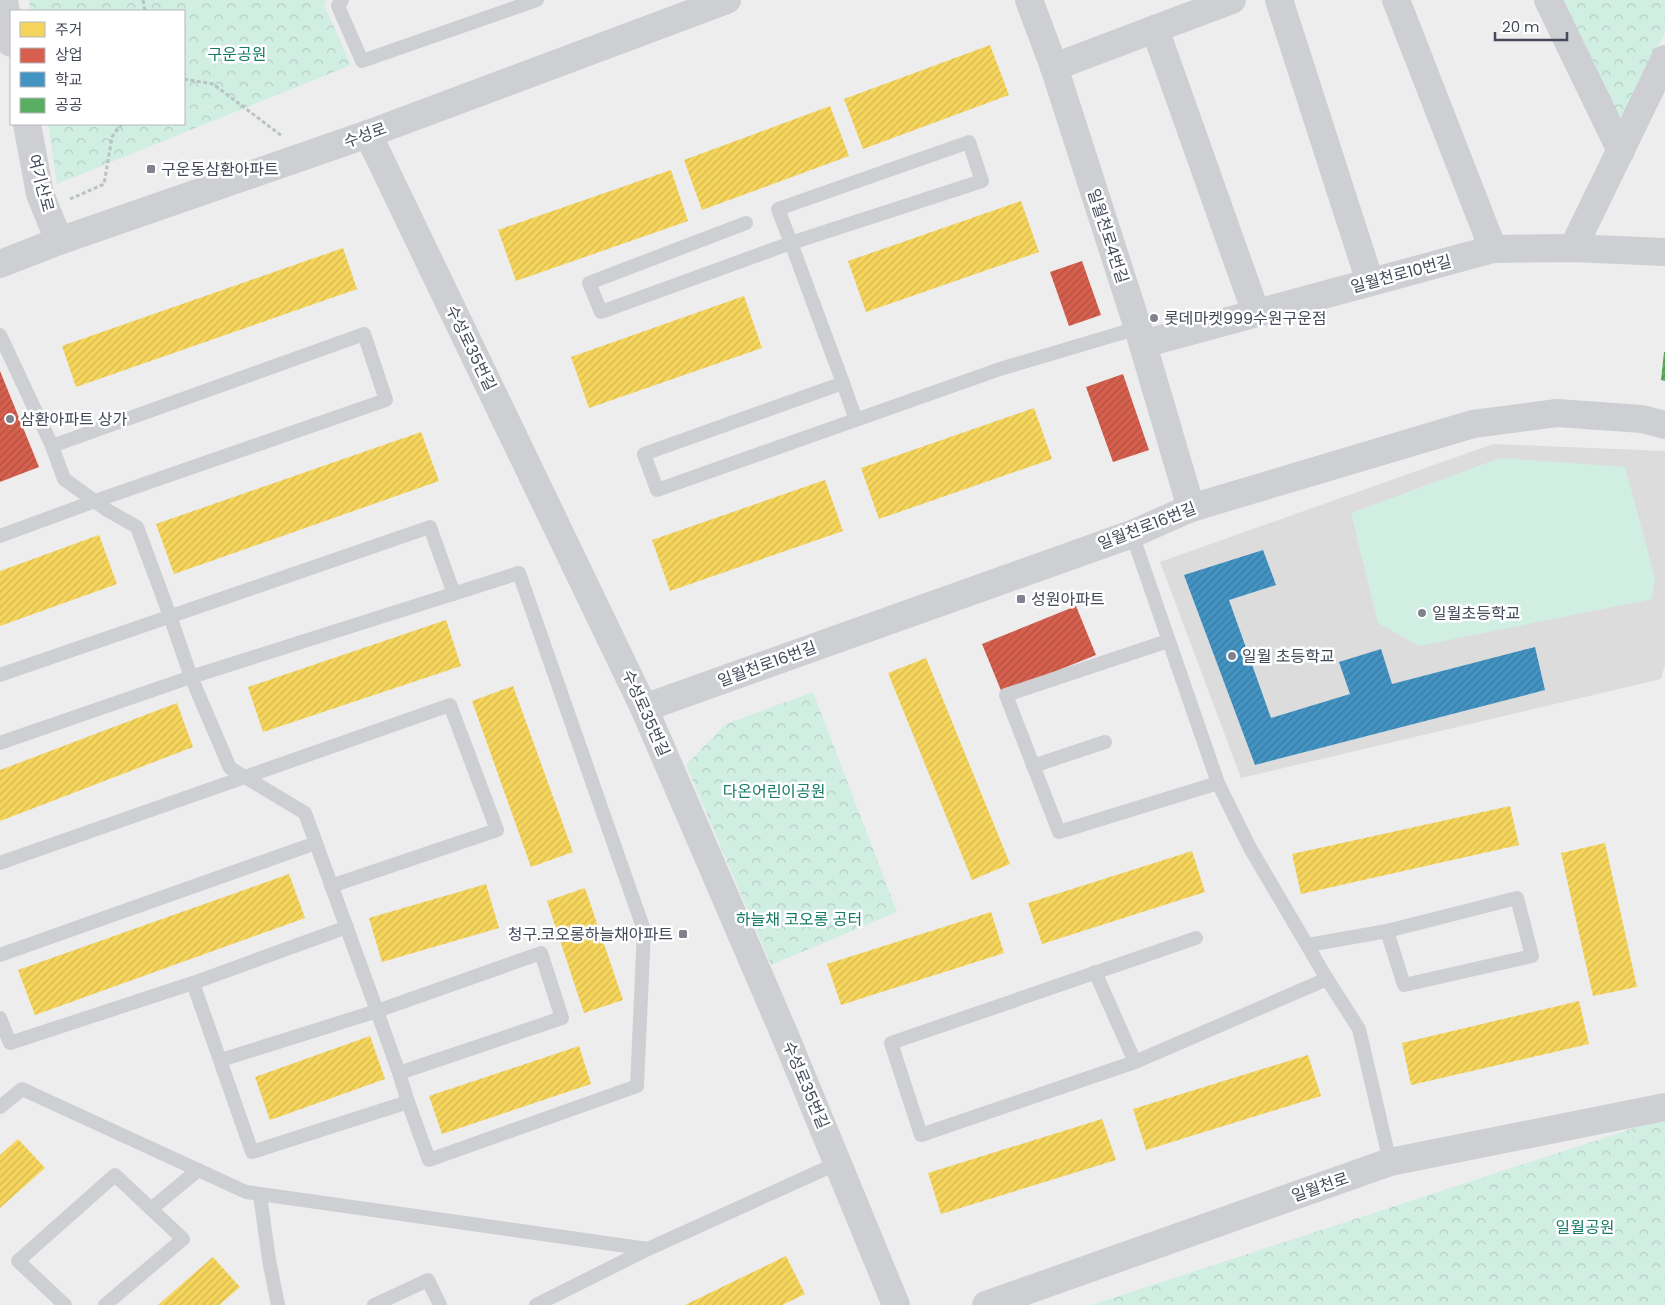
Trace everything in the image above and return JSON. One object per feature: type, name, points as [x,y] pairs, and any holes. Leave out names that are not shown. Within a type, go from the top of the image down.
[{"type":"street","points":[[4,0],[10,37]]},
{"type":"street","name":"수성로","points":[[0,264],[58,241],[368,134],[728,0]]},
{"type":"street","name":"일월천로4번길","points":[[1029,0],[1054,67],[1140,336],[1192,508]]},
{"type":"street","points":[[1054,67],[1232,0]]},
{"type":"street","points":[[1279,0],[1370,282]]},
{"type":"street","points":[[1396,0],[1493,249]]},
{"type":"street","points":[[1548,0],[1621,151]]},
{"type":"street","points":[[1155,29],[1256,313]]},
{"type":"street","points":[[1573,248],[1665,59]]},
{"type":"street","name":"여기산로","points":[[27,125],[40,194],[58,241]]},
{"type":"street","name":"수성로35번길","points":[[368,134],[644,708],[838,1163],[896,1305]]},
{"type":"street","name":"일월천로10번길","points":[[1140,336],[1256,313],[1493,249],[1573,248],[1665,252]]},
{"type":"street","name":"일월천로16번길","points":[[644,708],[1132,534],[1192,508],[1473,424],[1558,413],[1642,419],[1665,425]]},
{"type":"street","name":"일월천로","points":[[986,1305],[1390,1162],[1665,1107]]},
{"type":"lane","points":[[342,0],[338,6],[362,61],[537,0]]},
{"type":"lane","points":[[746,224],[588,283],[601,312],[791,243],[982,181],[968,142],[778,209],[791,243],[843,383],[856,420]]},
{"type":"lane","points":[[0,536],[386,400],[364,334],[52,446]]},
{"type":"lane","points":[[0,335],[52,446],[64,479],[137,527],[191,677],[230,768],[305,813],[399,1073],[428,1160],[637,1086],[644,930],[519,573],[191,677],[0,743]]},
{"type":"lane","points":[[843,383],[644,454],[657,490],[1000,369],[1140,336]]},
{"type":"lane","points":[[0,674],[430,527],[454,594]]},
{"type":"lane","points":[[1132,534],[1218,783],[1250,848],[1327,979],[1359,1029],[1390,1162]]},
{"type":"lane","points":[[1168,641],[1006,695],[1059,832],[1218,783]]},
{"type":"lane","points":[[0,863],[450,705],[497,830],[331,886]]},
{"type":"lane","points":[[1033,766],[1105,742]]},
{"type":"lane","points":[[0,955],[316,843]]},
{"type":"lane","points":[[1308,945],[1387,931],[1517,898],[1532,956],[1404,985],[1387,931]]},
{"type":"lane","points":[[0,1018],[10,1043],[193,983],[347,928]]},
{"type":"lane","points":[[1196,938],[891,1043],[921,1135],[1135,1062],[1327,979]]},
{"type":"lane","points":[[221,1060],[377,1011],[541,953],[562,1018],[399,1073]]},
{"type":"lane","points":[[1095,972],[1135,1062]]},
{"type":"lane","points":[[193,983],[252,1152],[408,1102]]},
{"type":"lane","points":[[0,1106],[22,1090],[246,1192],[648,1249]]},
{"type":"lane","points":[[536,1305],[648,1249],[838,1163]]},
{"type":"lane","points":[[152,1209],[198,1170]]},
{"type":"lane","points":[[65,1305],[18,1261],[115,1175],[183,1239],[105,1305]]},
{"type":"lane","points":[[260,1194],[269,1260],[278,1305]]},
{"type":"lane","points":[[374,1305],[428,1280],[440,1305]]},
{"type":"path","points":[[185,78],[212,84],[306,155]]},
{"type":"path","points":[[46,209],[104,184],[112,137],[121,125]]},
{"type":"shaded area","name":"일월초등학교","points":[[1493,444],[1665,451],[1665,665],[1661,679],[1241,778],[1160,562]]},
{"type":"green space","name":"구운공원","points":[[29,0],[327,0],[324,5],[351,65],[57,184],[48,125],[185,125],[185,10],[30,10]]},
{"type":"green space","points":[[1564,0],[1665,0],[1665,33],[1620,121]]},
{"type":"green space","points":[[1500,458],[1625,467],[1655,578],[1652,599],[1419,646],[1378,623],[1351,513]]},
{"type":"green space","name":"다온어린이공원","points":[[813,692],[897,912],[771,965],[686,765],[726,724]]},
{"type":"green space","name":"일월공원","points":[[1665,1118],[1665,1305],[1091,1305]]},
{"type":"building: 주거","points":[[990,45],[1009,95],[863,149],[844,99]]},
{"type":"building: 주거","points":[[830,106],[849,156],[702,210],[684,160]]},
{"type":"building: 주거","points":[[671,170],[688,221],[516,281],[498,230]]},
{"type":"building: 주거","points":[[1021,201],[1039,252],[866,312],[848,261]]},
{"type":"building: 주거","points":[[343,248],[357,289],[76,387],[62,346]]},
{"type":"building: 주거","points":[[744,296],[762,348],[589,408],[571,357]]},
{"type":"building: 주거","points":[[1034,408],[1052,459],[879,519],[861,468]]},
{"type":"building: 주거","points":[[421,432],[439,481],[174,574],[156,524]]},
{"type":"building: 주거","points":[[825,480],[843,531],[670,591],[652,540]]},
{"type":"building: 주거","points":[[99,535],[117,584],[0,626],[0,571]]},
{"type":"building: 주거","points":[[446,620],[461,666],[263,732],[248,687]]},
{"type":"building: 주거","points":[[926,658],[1010,864],[972,880],[888,673]]},
{"type":"building: 주거","points":[[513,686],[573,852],[531,867],[472,701]]},
{"type":"building: 주거","points":[[177,703],[193,747],[0,821],[0,770]]},
{"type":"building: 주거","points":[[1510,806],[1519,845],[1301,894],[1292,854]]},
{"type":"building: 주거","points":[[1605,843],[1637,987],[1593,996],[1561,853]]},
{"type":"building: 주거","points":[[1192,851],[1205,892],[1042,944],[1028,903]]},
{"type":"building: 주거","points":[[289,874],[305,918],[35,1015],[18,970]]},
{"type":"building: 주거","points":[[486,884],[499,928],[382,962],[369,918]]},
{"type":"building: 주거","points":[[585,888],[623,1000],[584,1013],[547,901]]},
{"type":"building: 주거","points":[[991,912],[1004,953],[841,1005],[827,964]]},
{"type":"building: 주거","points":[[1579,1001],[1589,1044],[1411,1085],[1402,1043]]},
{"type":"building: 주거","points":[[370,1036],[385,1079],[270,1120],[255,1077]]},
{"type":"building: 주거","points":[[579,1046],[591,1084],[442,1134],[429,1096]]},
{"type":"building: 주거","points":[[1308,1055],[1321,1096],[1146,1150],[1133,1109]]},
{"type":"building: 주거","points":[[1102,1119],[1116,1160],[941,1214],[928,1173]]},
{"type":"building: 주거","points":[[18,1139],[45,1168],[0,1208],[0,1155]]},
{"type":"building: 주거","points":[[786,1256],[805,1294],[782,1305],[685,1305]]},
{"type":"building: 주거","points":[[213,1257],[240,1287],[219,1305],[158,1305]]},
{"type":"building: 상업","points":[[1082,261],[1101,315],[1069,326],[1050,272]]},
{"type":"building: 상업","name":"삼환아파트 상가","points":[[0,371],[39,467],[0,482]]},
{"type":"building: 상업","points":[[1123,374],[1149,450],[1113,462],[1086,387]]},
{"type":"building: 상업","points":[[1076,606],[1096,655],[1002,693],[982,644]]},
{"type":"building: 학교","name":"일월 초등학교","points":[[1263,550],[1276,585],[1229,600],[1271,718],[1350,694],[1339,662],[1381,649],[1392,684],[1535,647],[1545,690],[1255,765],[1184,575]]},
{"type":"building: 공공","points":[[1665,352],[1665,381],[1661,380]]},
{"type":"place","name":"구운동삼환아파트","points":[[151,169]]},
{"type":"place","name":"롯데마켓999수원구운점","points":[[1154,318]]},
{"type":"place","name":"삼환아파트 상가","points":[[10,419]]},
{"type":"place","name":"성원아파트","points":[[1021,599]]},
{"type":"place","name":"일월초등학교","points":[[1422,613]]},
{"type":"place","name":"일월 초등학교","points":[[1232,656]]},
{"type":"place","name":"청구.코오롱하늘채아파트","points":[[683,934]]},
{"type":"park label","name":"하늘채 코오롱 공터","points":[[799,919]]}]
